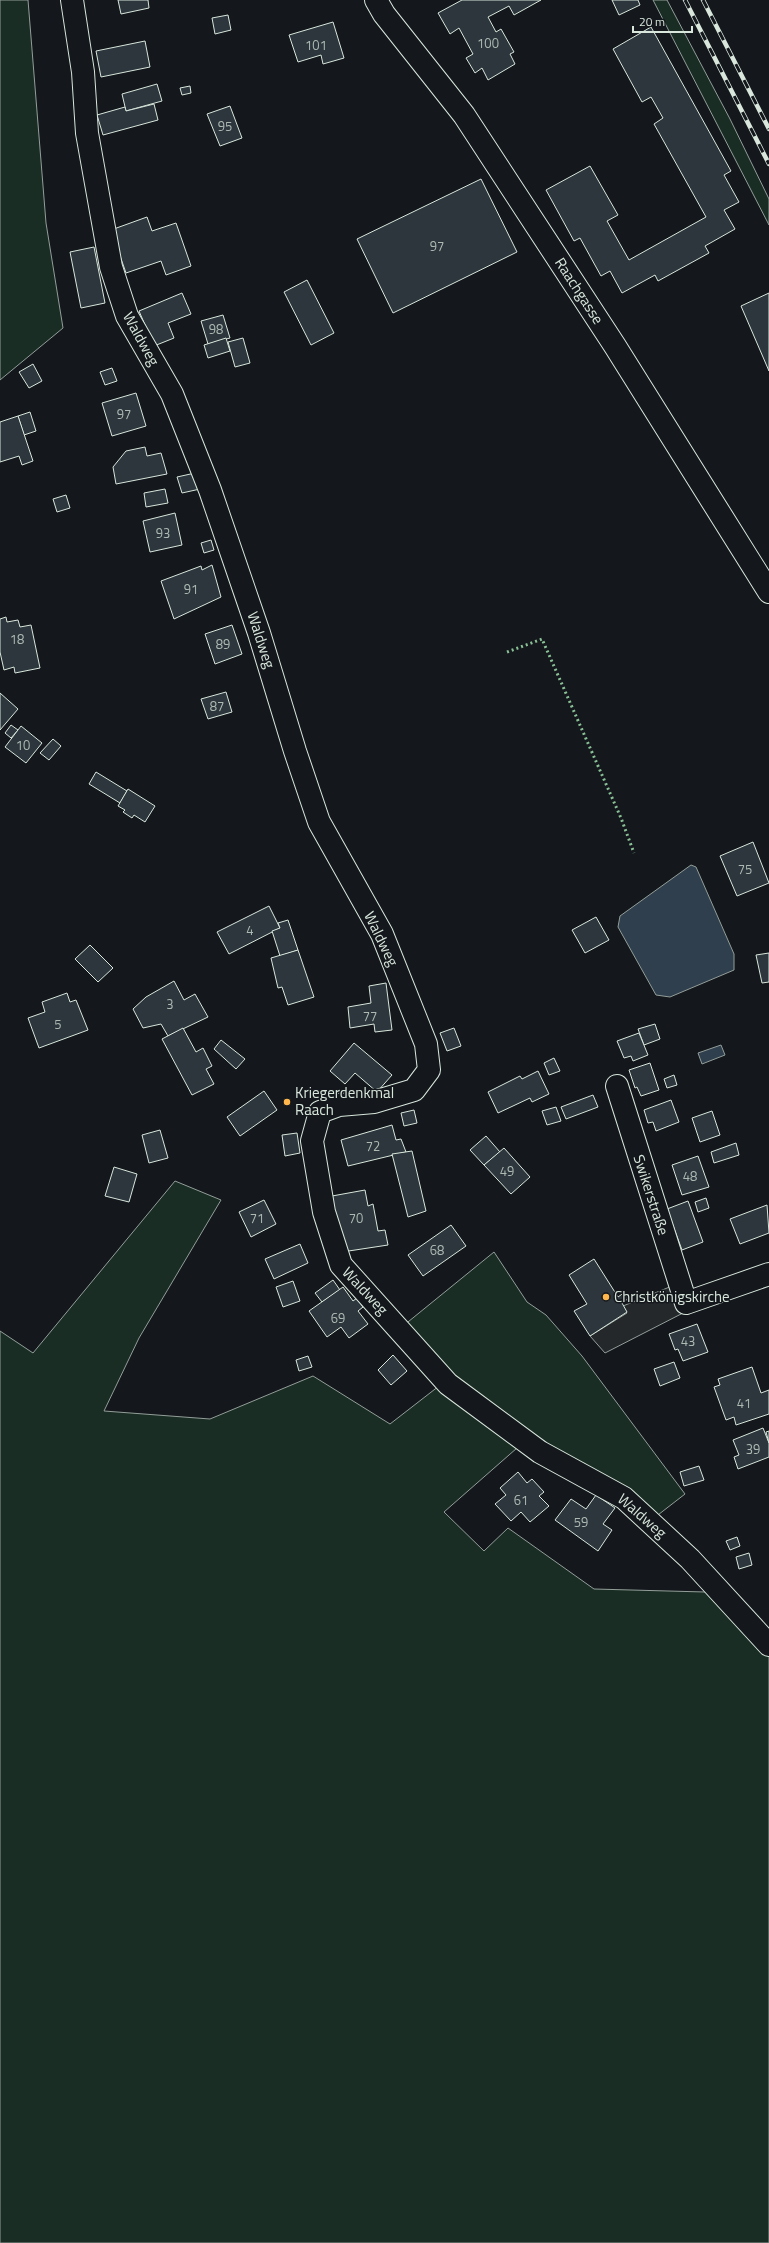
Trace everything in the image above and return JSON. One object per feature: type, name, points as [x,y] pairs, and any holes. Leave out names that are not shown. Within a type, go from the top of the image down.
[{"type":"street","name":"Waldweg","points":[[72,0],[83,72],[89,149],[111,267],[127,316],[172,394],[210,490],[259,633],[295,751],[319,822],[382,934],[426,1044],[429,1070],[414,1090],[374,1102],[339,1105],[320,1112],[312,1141],[324,1212],[341,1265],[448,1384],[540,1452],[624,1498],[690,1559],[769,1645]]},
{"type":"street","name":"Raachgasse","points":[[376,0],[384,14],[464,115],[615,346],[769,592]]},
{"type":"street","name":"Swikerstraße","points":[[617,1086],[686,1303],[769,1274]]},
{"type":"green space","points":[[0,0],[28,0],[46,223],[63,328],[0,380]]},
{"type":"green space","points":[[653,0],[667,0],[730,119],[769,199],[769,225]]},
{"type":"green space","points":[[175,1181],[221,1200],[139,1338],[104,1411],[210,1419],[313,1376],[390,1424],[448,1379],[403,1326],[494,1252],[527,1302],[546,1315],[582,1356],[685,1494],[645,1525],[615,1499],[517,1448],[444,1512],[484,1551],[508,1528],[594,1589],[705,1592],[769,1647],[769,2243],[0,2243],[0,1331],[33,1353]]},
{"type":"shaded area","points":[[672,1286],[683,1313],[605,1353],[590,1336],[627,1313],[623,1306]]},
{"type":"water","points":[[691,865],[696,867],[734,954],[734,970],[670,997],[656,995],[618,927],[620,916]]},
{"type":"water","points":[[721,1045],[725,1055],[702,1064],[698,1053]]},
{"type":"building","points":[[118,0],[148,0],[149,8],[121,14]]},
{"type":"building","points":[[462,0],[541,0],[514,15],[509,6],[488,17],[496,32],[501,29],[514,52],[510,54],[515,64],[488,80],[482,68],[475,73],[466,58],[473,54],[459,28],[450,34],[438,13]]},
{"type":"building","points":[[612,0],[638,0],[640,5],[619,15]]},
{"type":"building","points":[[228,15],[231,30],[215,34],[212,18]]},
{"type":"building","points":[[333,22],[344,58],[323,64],[321,55],[298,62],[289,35]]},
{"type":"building","points":[[651,27],[731,171],[724,175],[739,202],[724,210],[735,229],[705,246],[709,253],[658,281],[655,275],[622,293],[610,271],[601,276],[580,238],[574,241],[546,190],[590,166],[618,215],[607,221],[629,260],[706,217],[654,124],[663,118],[651,97],[642,102],[613,49]]},
{"type":"building","points":[[145,41],[150,67],[101,77],[96,51]]},
{"type":"building","points":[[157,84],[162,101],[126,111],[122,94]]},
{"type":"building","points":[[190,86],[191,93],[182,95],[180,88]]},
{"type":"building","points":[[154,104],[158,120],[103,135],[97,115],[125,107],[126,111]]},
{"type":"building","points":[[230,106],[242,138],[220,146],[207,114]]},
{"type":"building","points":[[481,179],[517,252],[393,313],[357,239]]},
{"type":"building","points":[[147,217],[152,231],[176,223],[191,266],[166,275],[161,261],[126,273],[111,230]]},
{"type":"building","points":[[94,247],[105,303],[81,308],[70,252]]},
{"type":"building","points":[[307,280],[334,333],[311,345],[284,292]]},
{"type":"building","points":[[182,293],[191,314],[168,323],[174,338],[154,346],[139,311]]},
{"type":"building","points":[[769,293],[769,371],[741,306]]},
{"type":"building","points":[[223,315],[230,338],[208,344],[201,321]]},
{"type":"building","points":[[226,338],[230,351],[208,358],[204,345]]},
{"type":"building","points":[[243,338],[250,363],[235,367],[228,342]]},
{"type":"building","points":[[33,364],[42,381],[29,388],[19,372]]},
{"type":"building","points":[[112,368],[117,381],[105,385],[100,372]]},
{"type":"building","points":[[136,393],[146,426],[112,436],[102,403]]},
{"type":"building","points":[[30,412],[36,431],[24,435],[18,416]]},
{"type":"building","points":[[18,416],[33,461],[22,465],[19,456],[0,462],[0,422]]},
{"type":"building","points":[[145,447],[147,456],[161,453],[167,474],[116,484],[113,467],[126,451]]},
{"type":"building","points":[[195,473],[200,489],[182,493],[177,477]]},
{"type":"building","points":[[165,489],[168,503],[146,507],[144,493]]},
{"type":"building","points":[[66,495],[70,508],[57,512],[53,499]]},
{"type":"building","points":[[175,513],[182,545],[150,552],[143,521]]},
{"type":"building","points":[[211,540],[214,550],[204,553],[201,543]]},
{"type":"building","points":[[212,565],[221,597],[174,619],[161,581],[201,566],[202,570]]},
{"type":"building","points":[[6,617],[7,622],[18,620],[20,627],[31,625],[40,668],[15,673],[14,667],[4,670],[0,652],[0,619]]},
{"type":"building","points":[[232,625],[242,654],[215,664],[205,634]]},
{"type":"building","points":[[226,692],[232,712],[208,719],[201,699]]},
{"type":"building","points":[[0,693],[18,709],[0,730]]},
{"type":"building","points":[[11,725],[18,730],[11,738],[5,733]]},
{"type":"building","points":[[21,726],[42,743],[26,763],[5,747]]},
{"type":"building","points":[[53,739],[61,746],[49,760],[40,753]]},
{"type":"building","points":[[96,772],[127,791],[120,803],[89,784]]},
{"type":"building","points":[[128,789],[155,806],[145,822],[134,815],[132,818],[123,812],[125,810],[118,806]]},
{"type":"building","points":[[753,842],[769,883],[737,896],[720,856]]},
{"type":"building","points":[[269,906],[280,928],[229,954],[217,932]]},
{"type":"building","points":[[596,917],[609,940],[585,953],[572,930]]},
{"type":"building","points":[[288,920],[298,950],[280,956],[272,931],[280,928],[278,923]]},
{"type":"building","points":[[90,945],[113,968],[98,982],[75,959]]},
{"type":"building","points":[[298,950],[314,997],[288,1005],[282,987],[278,988],[271,958]]},
{"type":"building","points":[[769,953],[769,982],[762,983],[756,955]]},
{"type":"building","points":[[174,981],[184,1000],[195,994],[208,1017],[168,1036],[161,1024],[143,1028],[133,1009],[146,997]]},
{"type":"building","points":[[386,983],[392,1030],[375,1032],[374,1024],[350,1028],[348,1007],[371,1003],[369,986]]},
{"type":"building","points":[[67,993],[70,1002],[76,1000],[88,1030],[39,1048],[28,1018],[45,1012],[42,1002]]},
{"type":"building","points":[[655,1024],[660,1039],[644,1045],[638,1029]]},
{"type":"building","points":[[183,1028],[196,1052],[203,1048],[212,1066],[206,1069],[214,1084],[192,1095],[162,1039]]},
{"type":"building","points":[[454,1028],[461,1046],[447,1051],[440,1033]]},
{"type":"building","points":[[639,1033],[648,1055],[633,1061],[631,1056],[624,1058],[617,1041]]},
{"type":"building","points":[[221,1040],[245,1059],[236,1069],[214,1049]]},
{"type":"building","points":[[354,1043],[392,1075],[377,1092],[355,1073],[345,1084],[330,1071]]},
{"type":"building","points":[[554,1058],[560,1071],[549,1075],[544,1063]]},
{"type":"building","points":[[650,1063],[659,1090],[641,1096],[637,1087],[635,1088],[629,1070]]},
{"type":"building","points":[[538,1071],[549,1094],[532,1102],[530,1098],[498,1113],[488,1092],[520,1076],[522,1079]]},
{"type":"building","points":[[674,1075],[677,1085],[667,1088],[664,1079]]},
{"type":"building","points":[[264,1091],[277,1110],[240,1136],[227,1117]]},
{"type":"building","points":[[593,1095],[598,1107],[566,1119],[561,1107]]},
{"type":"building","points":[[671,1100],[679,1122],[656,1131],[653,1122],[648,1123],[644,1110]]},
{"type":"building","points":[[556,1107],[561,1121],[547,1125],[542,1111]]},
{"type":"building","points":[[414,1110],[417,1123],[404,1126],[401,1113]]},
{"type":"building","points":[[712,1111],[720,1135],[700,1142],[692,1118]]},
{"type":"building","points":[[392,1125],[396,1140],[401,1139],[406,1152],[348,1166],[341,1140]]},
{"type":"building","points":[[160,1130],[168,1158],[149,1163],[142,1135]]},
{"type":"building","points":[[297,1133],[300,1153],[285,1156],[282,1135]]},
{"type":"building","points":[[486,1136],[500,1152],[484,1165],[470,1150]]},
{"type":"building","points":[[736,1143],[739,1155],[714,1163],[711,1152]]},
{"type":"building","points":[[504,1148],[530,1177],[511,1194],[484,1165]]},
{"type":"building","points":[[412,1151],[426,1211],[408,1217],[392,1154]]},
{"type":"building","points":[[698,1156],[709,1187],[682,1195],[672,1165]]},
{"type":"building","points":[[114,1167],[137,1174],[129,1202],[105,1196]]},
{"type":"building","points":[[365,1190],[368,1206],[373,1204],[378,1231],[385,1230],[388,1245],[342,1252],[332,1196]]},
{"type":"building","points":[[706,1198],[709,1208],[698,1212],[695,1202]]},
{"type":"building","points":[[264,1200],[276,1224],[251,1237],[239,1212]]},
{"type":"building","points":[[688,1201],[703,1242],[682,1250],[667,1209]]},
{"type":"building","points":[[767,1205],[769,1233],[740,1244],[730,1219]]},
{"type":"building","points":[[451,1225],[466,1246],[423,1276],[408,1255]]},
{"type":"building","points":[[300,1244],[308,1263],[274,1279],[265,1259]]},
{"type":"building","name":"Christkönigskirche","points":[[594,1259],[618,1297],[625,1292],[629,1298],[622,1303],[627,1312],[590,1336],[574,1311],[587,1304],[569,1275]]},
{"type":"building","points":[[333,1280],[340,1290],[322,1302],[315,1293]]},
{"type":"building","points":[[293,1281],[300,1301],[283,1307],[276,1287]]},
{"type":"building","points":[[343,1287],[353,1301],[357,1298],[363,1307],[358,1311],[368,1324],[349,1338],[341,1327],[327,1337],[309,1311]]},
{"type":"building","points":[[697,1324],[708,1352],[683,1361],[678,1349],[675,1350],[669,1334]]},
{"type":"building","points":[[393,1355],[407,1371],[391,1385],[378,1370]]},
{"type":"building","points":[[308,1356],[312,1367],[299,1371],[296,1360]]},
{"type":"building","points":[[674,1362],[680,1378],[660,1386],[654,1369]]},
{"type":"building","points":[[752,1367],[761,1393],[769,1390],[769,1414],[736,1425],[734,1417],[726,1420],[714,1387],[720,1385],[718,1379]]},
{"type":"building","points":[[763,1428],[769,1443],[769,1457],[738,1469],[734,1457],[739,1455],[733,1440]]},
{"type":"building","points":[[769,1431],[769,1443],[766,1432]]},
{"type":"building","points":[[699,1466],[704,1480],[684,1486],[680,1472]]},
{"type":"building","points":[[518,1472],[527,1483],[532,1479],[544,1492],[539,1496],[549,1506],[530,1522],[521,1512],[511,1521],[495,1504],[506,1495],[500,1488]]},
{"type":"building","points":[[596,1495],[615,1508],[603,1524],[612,1530],[598,1551],[555,1520],[571,1499],[586,1509]]},
{"type":"building","points":[[737,1537],[740,1546],[730,1550],[726,1541]]},
{"type":"building","points":[[749,1553],[752,1565],[739,1569],[736,1557]]},
{"type":"railway","points":[[685,0],[769,164]]},
{"type":"railway","points":[[703,0],[769,129]]},
{"type":"hedge","points":[[507,652],[542,639],[621,818],[634,853]]},
{"type":"place","name":"Kriegerdenkmal Raach","points":[[287,1102]]},
{"type":"place","name":"Christkönigskirche","points":[[606,1297]]}]
